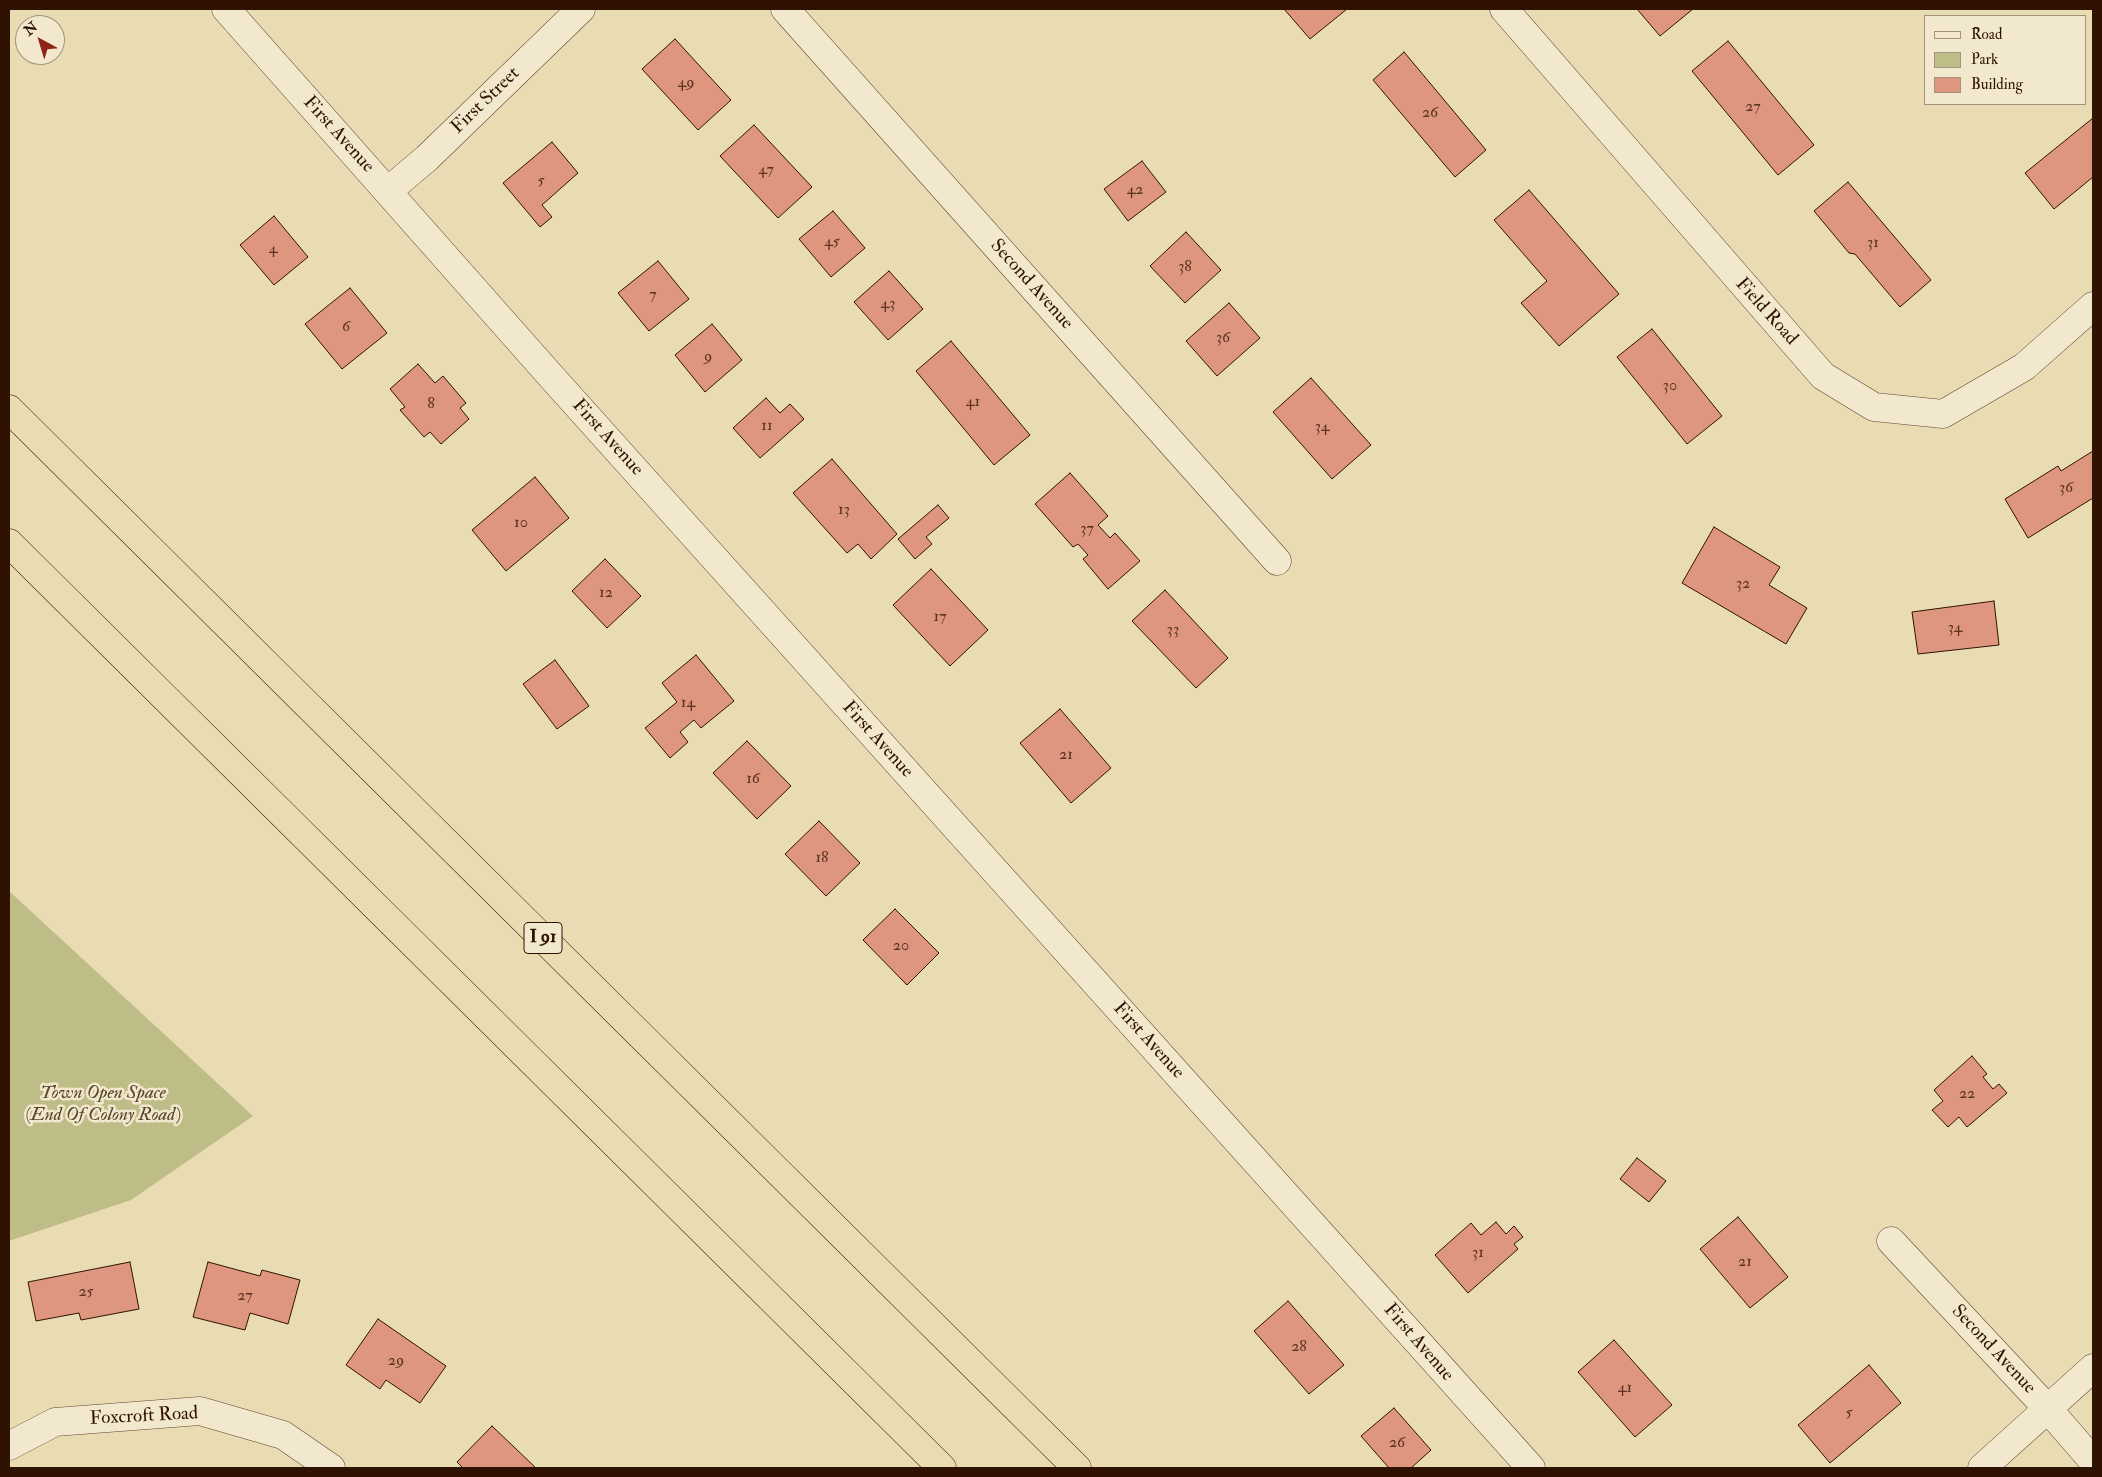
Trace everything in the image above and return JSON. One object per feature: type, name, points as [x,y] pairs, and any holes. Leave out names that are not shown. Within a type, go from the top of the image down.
[{"type":"highway","name":"I 91","points":[[9,409],[1077,1468]]},
{"type":"highway","points":[[9,543],[942,1468]]},
{"type":"street","name":"First Avenue","points":[[226,9],[575,403],[1531,1468]]},
{"type":"street","name":"First Street","points":[[388,191],[427,158],[581,9]]},
{"type":"street","name":"Second Avenue","points":[[785,9],[1277,561]]},
{"type":"street","name":"Field Road","points":[[1504,9],[1823,376],[1874,407],[1943,414],[2024,367],[2093,306]]},
{"type":"street","name":"Second Avenue","points":[[1891,1241],[2048,1408],[2093,1461]]},
{"type":"street","points":[[1982,1468],[2093,1368]]},
{"type":"street","name":"Foxcroft Road","points":[[9,1446],[55,1422],[200,1411],[283,1435],[331,1468]]},
{"type":"green space","name":"Town Open Space (End Of Colony Road)","points":[[9,891],[253,1116],[131,1200],[9,1241]]},
{"type":"building","points":[[1284,9],[1347,9],[1310,39]]},
{"type":"building","points":[[1637,9],[1693,9],[1660,36]]},
{"type":"building","points":[[675,39],[731,100],[698,130],[642,69]]},
{"type":"building","points":[[1728,41],[1814,145],[1778,175],[1692,71]]},
{"type":"building","points":[[1404,52],[1486,150],[1455,177],[1373,80]]},
{"type":"building","points":[[2093,118],[2093,177],[2054,209],[2025,173]]},
{"type":"building","points":[[754,125],[812,187],[778,218],[720,156]]},
{"type":"building","points":[[552,142],[578,173],[542,205],[552,217],[540,227],[503,183]]},
{"type":"building","points":[[1142,161],[1166,192],[1128,221],[1104,189]]},
{"type":"building","points":[[1848,182],[1931,280],[1900,307],[1855,254],[1849,253],[1814,211]]},
{"type":"building","points":[[1529,190],[1619,294],[1559,346],[1521,303],[1547,281],[1494,220]]},
{"type":"building","points":[[833,211],[865,248],[831,277],[799,239]]},
{"type":"building","points":[[274,216],[308,257],[274,285],[240,245]]},
{"type":"building","points":[[1186,232],[1221,270],[1185,303],[1150,266]]},
{"type":"building","points":[[658,261],[689,299],[649,331],[618,293]]},
{"type":"building","points":[[889,271],[923,309],[888,340],[854,302]]},
{"type":"building","points":[[350,288],[387,333],[342,369],[305,324]]},
{"type":"building","points":[[1229,303],[1260,338],[1217,376],[1186,341]]},
{"type":"building","points":[[712,324],[742,360],[705,392],[675,355]]},
{"type":"building","points":[[1652,329],[1722,416],[1687,444],[1617,357]]},
{"type":"building","points":[[951,341],[1030,435],[994,465],[916,371]]},
{"type":"building","points":[[418,364],[435,383],[443,376],[466,403],[460,408],[469,419],[441,444],[430,432],[424,437],[400,410],[405,407],[390,389]]},
{"type":"building","points":[[1311,378],[1371,445],[1332,479],[1273,412]]},
{"type":"building","points":[[766,398],[780,413],[790,404],[804,419],[760,458],[733,428]]},
{"type":"building","points":[[2093,451],[2093,498],[2028,538],[2005,499],[2058,466],[2061,471]]},
{"type":"building","points":[[832,459],[897,534],[871,559],[858,544],[847,553],[793,493]]},
{"type":"building","points":[[1070,473],[1108,516],[1098,525],[1110,538],[1115,533],[1140,561],[1108,589],[1083,559],[1088,555],[1078,544],[1073,547],[1035,504]]},
{"type":"building","points":[[535,477],[569,518],[506,571],[472,530]]},
{"type":"building","points":[[938,505],[949,518],[926,537],[932,544],[915,559],[898,539]]},
{"type":"building","points":[[1714,527],[1780,567],[1769,585],[1807,608],[1786,644],[1682,583]]},
{"type":"building","points":[[605,559],[641,596],[607,628],[572,591]]},
{"type":"building","points":[[931,569],[988,630],[950,666],[893,605]]},
{"type":"building","points":[[1165,590],[1228,658],[1196,688],[1132,621]]},
{"type":"building","points":[[1994,601],[1999,645],[1918,654],[1912,612]]},
{"type":"building","points":[[696,655],[734,701],[701,728],[694,720],[680,732],[688,742],[670,758],[645,728],[677,702],[662,683]]},
{"type":"building","points":[[555,660],[589,706],[557,729],[523,684]]},
{"type":"building","points":[[1060,709],[1111,768],[1071,803],[1020,743]]},
{"type":"building","points":[[747,741],[791,786],[757,819],[713,773]]},
{"type":"building","points":[[819,821],[860,863],[826,896],[785,854]]},
{"type":"building","points":[[895,909],[939,953],[907,985],[863,940]]},
{"type":"building","points":[[1972,1056],[1987,1074],[1983,1077],[1993,1089],[1999,1084],[2007,1093],[1967,1127],[1959,1117],[1948,1127],[1932,1110],[1943,1101],[1934,1090]]},
{"type":"building","points":[[1637,1158],[1666,1181],[1649,1202],[1620,1179]]},
{"type":"building","points":[[1738,1217],[1788,1277],[1750,1308],[1700,1249]]},
{"type":"building","points":[[1496,1222],[1506,1234],[1514,1226],[1523,1237],[1514,1244],[1518,1249],[1468,1293],[1435,1255],[1471,1223],[1481,1235]]},
{"type":"building","points":[[130,1262],[139,1309],[81,1320],[79,1313],[36,1321],[28,1282]]},
{"type":"building","points":[[208,1262],[260,1276],[262,1270],[300,1280],[288,1324],[250,1313],[245,1330],[193,1317]]},
{"type":"building","points":[[1288,1301],[1344,1365],[1309,1394],[1254,1331]]},
{"type":"building","points":[[378,1319],[446,1366],[420,1403],[386,1380],[380,1389],[346,1365]]},
{"type":"building","points":[[1614,1340],[1672,1405],[1635,1437],[1578,1372]]},
{"type":"building","points":[[1869,1365],[1901,1403],[1830,1463],[1798,1425]]},
{"type":"building","points":[[1394,1408],[1431,1450],[1411,1468],[1389,1468],[1361,1436]]},
{"type":"building","points":[[492,1426],[536,1468],[463,1468],[457,1462]]}]
